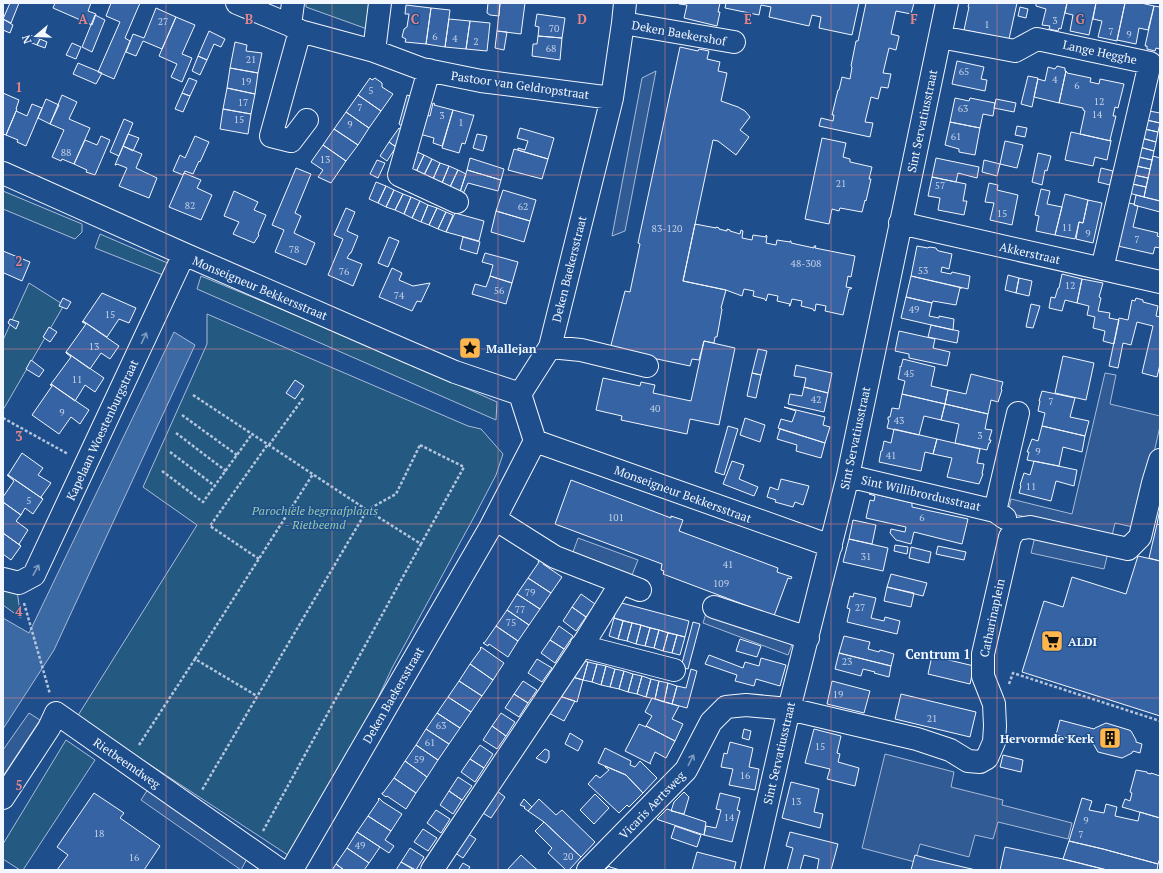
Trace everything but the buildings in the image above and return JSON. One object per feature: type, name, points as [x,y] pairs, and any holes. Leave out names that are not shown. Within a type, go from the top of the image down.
[{"type":"street","name":"Pastoor van Geldropstraat","points":[[237,3],[295,28],[374,51],[422,69],[481,81],[612,98]]},
{"type":"street","points":[[293,3],[295,28],[271,136],[292,141],[307,120]]},
{"type":"street","points":[[374,51],[380,3]]},
{"type":"street","name":"Sint Servatiusstraat","points":[[752,870],[789,709],[848,476],[947,3]]},
{"type":"street","name":"Deken Baekershof","points":[[624,13],[734,42]]},
{"type":"street","name":"Deken Baekersstraat","points":[[520,394],[550,347],[612,98],[624,13]]},
{"type":"street","name":"Lange Hegghe","points":[[940,37],[1015,51],[1037,39],[1150,63],[1102,269]]},
{"type":"street","points":[[429,70],[399,175],[457,202]]},
{"type":"street","name":"Monseigneur Bekkersstraat","points":[[3,173],[184,254],[455,372],[520,394]]},
{"type":"street","name":"Akkerstraat","points":[[900,223],[1160,282]]},
{"type":"street","name":"Kapelaan Woestenburgstraat","points":[[3,579],[19,583],[34,575],[184,254]]},
{"type":"street","points":[[550,347],[581,350],[647,366]]},
{"type":"street","points":[[520,394],[535,441]]},
{"type":"street","name":"Sint Willibrordusstraat","points":[[848,476],[1000,514],[1018,413]]},
{"type":"street","name":"Deken Baekersstraat","points":[[290,870],[294,866],[495,519],[535,441]]},
{"type":"street","name":"Monseigneur Bekkersstraat","points":[[535,441],[831,546]]},
{"type":"street","name":"Catharinaplein","points":[[789,709],[917,739],[950,750],[968,761],[980,762],[986,758],[994,742],[995,726],[994,704],[983,676],[983,654],[1010,537],[1017,529],[1030,527],[1128,549],[1140,537],[1160,460]]},
{"type":"street","points":[[432,870],[581,646],[630,586],[556,557],[495,519]]},
{"type":"street","points":[[714,607],[808,638]]},
{"type":"street","points":[[581,646],[674,670]]},
{"type":"street","name":"Vicaris Aertsweg","points":[[588,870],[686,770],[711,722],[726,707],[746,705],[789,709]]},
{"type":"street","name":"Rietbeemdweg","points":[[3,798],[49,728],[56,713],[280,870]]},
{"type":"path","points":[[193,395],[421,544]]},
{"type":"path","points":[[259,559],[210,526],[304,397]]},
{"type":"path","points":[[182,415],[237,455]]},
{"type":"path","points":[[3,418],[85,464]]},
{"type":"path","points":[[176,433],[226,471]]},
{"type":"path","points":[[162,470],[203,502],[252,434]]},
{"type":"path","points":[[192,808],[367,510],[396,494],[420,445],[464,467],[263,831]]},
{"type":"path","points":[[170,452],[215,486]]},
{"type":"path","points":[[128,763],[313,474]]},
{"type":"path","points":[[29,619],[43,670]]},
{"type":"path","points":[[195,659],[257,696]]},
{"type":"path","points":[[990,694],[1005,697],[1013,673],[1160,721]]},
{"type":"green space","points":[[306,3],[375,3],[370,30],[306,7]]},
{"type":"green space","points":[[3,191],[82,224],[82,232],[75,239],[3,209]]},
{"type":"green space","points":[[100,234],[172,265],[168,277],[95,248]]},
{"type":"green space","points":[[201,276],[359,341],[497,402],[496,420],[197,289]]},
{"type":"green space","points":[[29,283],[64,305],[3,410],[3,340]]},
{"type":"green space","name":"Parochiële begraafplaats - Rietbeemd","points":[[207,314],[468,426],[481,429],[503,454],[496,475],[474,517],[392,668],[378,698],[291,857],[77,717],[197,525],[143,487],[207,344]]},
{"type":"green space","points":[[3,574],[16,584],[21,618],[3,605]]},
{"type":"green space","points":[[66,740],[95,760],[23,870],[20,870],[3,859],[3,844]]},
{"type":"shaded area","points":[[656,71],[625,231],[612,236],[642,78]]},
{"type":"shaded area","points":[[174,332],[195,345],[54,650],[3,729],[3,618],[29,633]]},
{"type":"shaded area","points":[[1105,373],[1116,375],[1110,404],[1160,416],[1160,426],[1137,528],[1115,523],[1104,569],[1031,553],[1039,520],[1008,513],[1011,499],[1072,514]]},
{"type":"shaded area","points":[[578,538],[638,560],[632,575],[573,552]]},
{"type":"shaded area","points":[[707,610],[794,640],[788,655],[703,623]]},
{"type":"shaded area","points":[[29,713],[40,720],[3,776],[3,750]]},
{"type":"shaded area","points":[[885,754],[954,772],[951,787],[1003,800],[1002,805],[1072,823],[1068,839],[998,822],[993,839],[975,835],[969,857],[920,844],[915,862],[862,848]]},
{"type":"shaded area","points":[[150,786],[249,855],[241,870],[141,800]]},
{"type":"place","name":"Mallejan","points":[[470,348]]},
{"type":"place","name":"ALDI","points":[[1052,641]]},
{"type":"place","name":"Hervormde Kerk","points":[[1110,738]]},
{"type":"district","name":"Centrum 1","points":[[938,654]]}]
